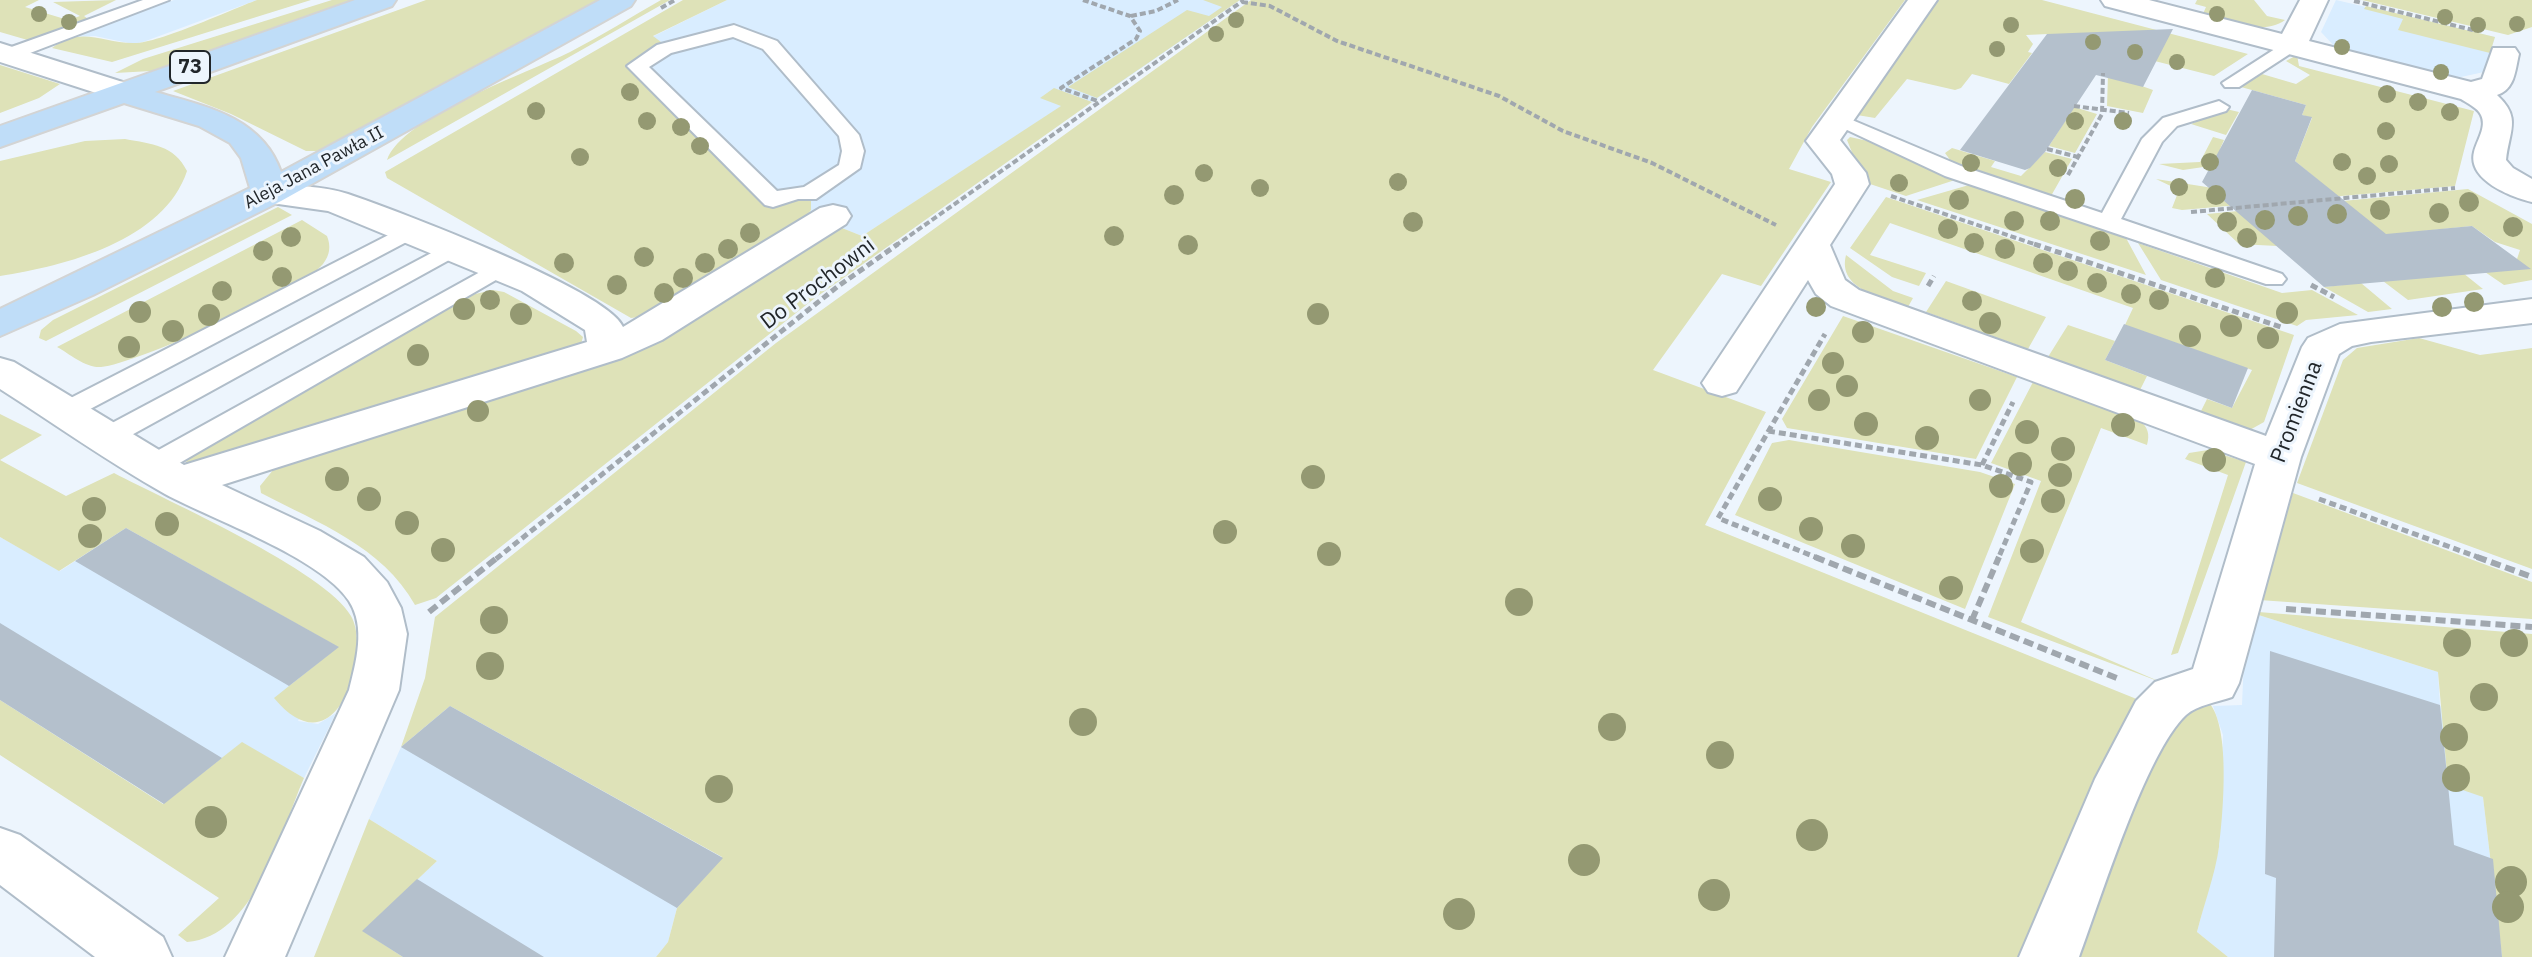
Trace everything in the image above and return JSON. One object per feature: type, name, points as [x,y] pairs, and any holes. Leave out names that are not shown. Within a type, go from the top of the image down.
[{"type":"main road","name":"73","points":[[0,137],[382,0]]},
{"type":"main road","name":"Aleja Jana Pawła II","points":[[0,324],[115,273],[269,194],[621,0]]},
{"type":"main road","points":[[121,92],[202,117],[251,144],[269,194]]},
{"type":"street","points":[[1722,383],[1852,184],[1849,173],[1823,141],[1923,0]]},
{"type":"street","points":[[2115,0],[2472,92],[2495,109],[2501,122],[2490,161],[2493,169],[2532,192]]},
{"type":"street","points":[[2292,44],[2314,0]]},
{"type":"street","points":[[5,53],[121,92]]},
{"type":"street","points":[[2472,92],[2496,85],[2504,54]]},
{"type":"street","points":[[335,201],[325,185],[326,171],[347,151]]},
{"type":"street","points":[[269,194],[335,201],[406,233],[535,283],[603,324],[608,349]]},
{"type":"street","points":[[167,474],[608,349],[648,331],[833,216]]},
{"type":"street","points":[[1813,247],[1829,286],[1845,298],[2030,366],[2276,469]]},
{"type":"street","name":"Promienna","points":[[2049,957],[2118,790],[2159,710],[2191,691],[2234,605],[2276,469],[2322,347],[2340,336],[2532,311]]},
{"type":"street","points":[[0,371],[167,474],[326,557],[359,580],[376,604],[384,628],[383,657],[374,690],[255,957]]},
{"type":"street","points":[[0,853],[142,957]]},
{"type":"lane","points":[[5,53],[160,0]]},
{"type":"lane","points":[[734,31],[770,45],[849,135],[853,151],[849,168],[808,194],[797,192],[773,200],[637,66],[664,49],[734,31]]},
{"type":"lane","points":[[2232,83],[2292,44]]},
{"type":"lane","points":[[2108,222],[2153,139],[2170,122],[2219,107]]},
{"type":"lane","points":[[1838,121],[1953,171],[2274,279]]},
{"type":"lane","points":[[66,411],[406,233]]},
{"type":"lane","points":[[107,437],[452,249]]},
{"type":"lane","points":[[167,474],[500,268]]},
{"type":"path","points":[[1083,0],[1130,16],[1156,11],[1178,0]]},
{"type":"path","points":[[2350,0],[2474,30]]},
{"type":"path","points":[[1242,1],[1270,6],[1310,30],[1348,45],[1499,96],[1563,131],[1666,169],[1762,217],[1813,247]]},
{"type":"path","name":"Do Prochowni","points":[[428,614],[837,287],[1242,1]]},
{"type":"path","points":[[1099,102],[1061,88],[1136,39],[1140,31],[1130,16]]},
{"type":"path","points":[[2052,204],[2102,108],[2103,73]]},
{"type":"path","points":[[2074,106],[2132,114]]},
{"type":"path","points":[[2047,149],[2078,157]]},
{"type":"path","points":[[1852,184],[2289,330]]},
{"type":"path","points":[[2120,197],[2178,213],[2468,187]]},
{"type":"path","points":[[2274,279],[2310,285],[2346,304]]},
{"type":"path","points":[[1845,298],[1718,518],[1972,620],[2191,691]]},
{"type":"path","points":[[1982,465],[2030,366]]},
{"type":"path","points":[[1768,431],[1982,465],[2031,482],[1972,620]]},
{"type":"path","points":[[2276,469],[2532,577]]},
{"type":"path","points":[[2234,605],[2532,627]]},
{"type":"shaded area","points":[[174,0],[257,0],[143,42],[133,44],[95,36],[73,37]]},
{"type":"shaded area","points":[[727,0],[1240,0],[1092,102],[1054,89],[1062,106],[862,236],[808,215],[811,210],[773,200],[637,66],[652,37]]},
{"type":"shaded area","points":[[2336,0],[2495,37],[2484,72],[2461,77],[2431,74],[2336,48],[2321,32]]},
{"type":"shaded area","points":[[126,528],[339,647],[298,721],[318,724],[336,713],[304,778],[242,743],[164,804],[0,700],[0,537],[60,571]]},
{"type":"shaded area","points":[[2246,611],[2438,672],[2440,705],[2483,797],[2502,957],[2228,957],[2197,932],[2219,848],[2223,735],[2213,706],[2242,705]]},
{"type":"shaded area","points":[[450,706],[723,858],[677,908],[668,942],[656,957],[403,957],[362,931],[437,861],[369,819],[401,747]]},
{"type":"green space","points":[[0,0],[39,0],[25,7],[68,20],[80,16],[53,2],[116,0],[84,16],[91,21],[31,41],[0,32]]},
{"type":"green space","points":[[257,0],[311,0],[112,62],[52,48],[63,41],[83,37],[124,43],[146,42]]},
{"type":"green space","points":[[332,0],[353,0],[151,71],[115,73],[143,59]]},
{"type":"green space","points":[[426,0],[602,0],[317,151],[306,151],[231,114],[173,91]]},
{"type":"green space","points":[[661,0],[670,0],[387,160],[398,144],[416,128],[441,112],[570,52]]},
{"type":"green space","points":[[683,0],[727,0],[653,36],[665,45],[638,66],[773,200],[811,195],[811,210],[802,222],[646,316],[631,318],[387,178],[385,172]]},
{"type":"green space","points":[[1203,0],[1240,0],[1097,98],[1068,87],[1187,10],[1209,16],[1222,7]]},
{"type":"green space","points":[[1251,0],[1905,0],[1812,127],[1789,169],[1831,182],[1761,286],[1722,274],[1653,370],[1766,412],[1705,525],[2144,702],[2032,957],[656,957],[668,942],[677,908],[722,857],[450,706],[401,747],[425,678],[435,617],[776,343]]},
{"type":"green space","points":[[1939,0],[2042,0],[2248,54],[2214,76],[2048,34],[2026,35],[2033,44],[2028,52],[2032,53],[2009,84],[1972,74],[1961,88],[1955,90],[1907,79],[1875,118],[1857,115]]},
{"type":"green space","points":[[2197,0],[2254,0],[2267,16],[2285,20],[2266,27],[2233,24],[2202,16],[2206,7],[2195,4]]},
{"type":"green space","points":[[2362,0],[2532,0],[2532,27],[2508,35]]},
{"type":"green space","points":[[2366,6],[2495,37],[2490,53],[2398,30],[2403,19],[2364,9]]},
{"type":"green space","points":[[2297,55],[2299,66],[2474,111],[2455,186],[2182,210],[2172,208],[2179,190],[2156,179],[2213,188],[2319,181],[2295,161],[2312,118],[2302,115],[2306,105],[2241,87],[2262,74],[2296,84],[2310,75],[2286,61]]},
{"type":"green space","points":[[0,65],[60,84],[39,98],[0,113]]},
{"type":"green space","points":[[2108,74],[2153,90],[2143,113],[2107,106]]},
{"type":"green space","points":[[1054,88],[1092,102],[815,298],[436,598],[415,605],[401,584],[367,552],[326,526],[261,493],[260,486],[278,464],[616,353],[835,230],[842,228],[862,236],[1061,106],[1040,98]]},
{"type":"green space","points":[[2074,107],[2097,114],[2075,153],[2049,146]]},
{"type":"green space","points":[[2226,109],[2239,112],[2226,135],[2191,124]]},
{"type":"green space","points":[[1850,137],[1868,141],[1955,180],[1906,196],[1864,182],[1847,140]]},
{"type":"green space","points":[[2213,137],[2224,140],[2220,149],[2229,152],[2224,164],[2183,170],[2159,164],[2200,162]]},
{"type":"green space","points":[[125,139],[153,144],[169,151],[187,171],[175,195],[157,216],[135,232],[82,257],[0,276],[0,161],[85,141]]},
{"type":"green space","points":[[1952,148],[1995,161],[1991,167],[2021,176],[2045,152],[2072,159],[2051,196],[1953,164],[1945,153]]},
{"type":"green space","points":[[1969,185],[2126,238],[2146,275],[1917,200]]},
{"type":"green space","points":[[2468,189],[2532,224],[2532,280],[2504,285],[2485,272],[2517,259],[2520,250],[2495,242],[2472,226],[2277,246],[2239,244],[2207,214]]},
{"type":"green space","points":[[1886,197],[2294,335],[2264,422],[2248,431],[2200,413],[2207,399],[2232,408],[2252,370],[2125,325],[2133,308],[1890,223],[1870,255],[1926,273],[1919,286],[1892,277],[1850,248]]},
{"type":"green space","points":[[278,207],[292,215],[46,341],[39,338],[41,330],[53,320]]},
{"type":"green space","points":[[302,220],[327,236],[329,250],[323,264],[284,291],[181,340],[120,363],[95,367],[57,347]]},
{"type":"green space","points":[[2138,243],[2282,293],[2312,290],[2358,315],[2306,320],[2297,326],[2161,280]]},
{"type":"green space","points":[[1846,255],[1893,291],[1913,298],[1908,307],[1855,284],[1845,267]]},
{"type":"green space","points":[[2463,273],[2483,289],[2408,300],[2383,281]]},
{"type":"green space","points":[[1946,281],[2046,317],[2028,349],[1926,312]]},
{"type":"green space","points":[[2361,283],[2392,309],[2368,312],[2324,287]]},
{"type":"green space","points":[[493,290],[504,292],[576,331],[583,337],[581,344],[185,468],[187,458],[195,452],[475,294]]},
{"type":"green space","points":[[1843,316],[2017,377],[1976,459],[1787,428],[1782,419]]},
{"type":"green space","points":[[2068,325],[2115,341],[2105,360],[2147,376],[2140,390],[2048,357]]},
{"type":"green space","points":[[2419,338],[2480,355],[2532,348],[2532,569],[2297,483],[2343,360],[2357,348]]},
{"type":"green space","points":[[2033,382],[2139,420],[2146,428],[2148,437],[2147,445],[2101,428],[2021,622],[2163,683],[1988,617],[2041,481],[1991,463]]},
{"type":"green space","points":[[0,414],[42,435],[0,460]]},
{"type":"green space","points":[[1789,440],[1980,472],[2015,484],[1965,609],[1735,515],[1772,443]]},
{"type":"green space","points":[[2208,450],[2246,462],[2178,653],[2171,655],[2228,475],[2185,459],[2189,453]]},
{"type":"green space","points":[[0,460],[66,496],[114,473],[242,538],[311,578],[336,598],[351,616],[356,633],[357,655],[344,699],[332,715],[316,722],[296,718],[274,698],[338,647],[126,528],[59,571],[0,537]]},
{"type":"green space","points":[[2293,493],[2532,582],[2532,619],[2259,600]]},
{"type":"green space","points":[[2246,611],[2532,634],[2532,957],[2502,957],[2483,797],[2448,785],[2438,672]]},
{"type":"green space","points":[[0,700],[163,804],[242,742],[304,778],[262,879],[231,922],[211,936],[187,942],[178,935],[219,898],[0,755]]},
{"type":"green space","points":[[2206,700],[2220,727],[2224,792],[2217,858],[2197,932],[2228,957],[2069,957],[2141,773],[2192,702]]},
{"type":"green space","points":[[369,819],[437,861],[363,931],[403,957],[314,957]]},
{"type":"building","points":[[2173,29],[2143,87],[2096,75],[2045,152],[2030,168],[2025,170],[1960,150],[2047,34]]},
{"type":"building","points":[[2252,90],[2306,105],[2302,115],[2312,117],[2295,161],[2386,234],[2472,226],[2531,269],[2324,287],[2202,182]]},
{"type":"building","points":[[2124,324],[2248,368],[2232,408],[2105,360]]},
{"type":"building","points":[[126,528],[339,647],[289,686],[75,561]]},
{"type":"building","points":[[0,623],[222,758],[164,804],[0,700]]},
{"type":"building","points":[[2270,651],[2440,705],[2454,845],[2493,859],[2502,957],[2274,957],[2276,878],[2265,874]]},
{"type":"building","points":[[450,706],[723,858],[677,908],[401,747]]},
{"type":"building","points":[[417,879],[544,957],[403,957],[362,931]]}]
